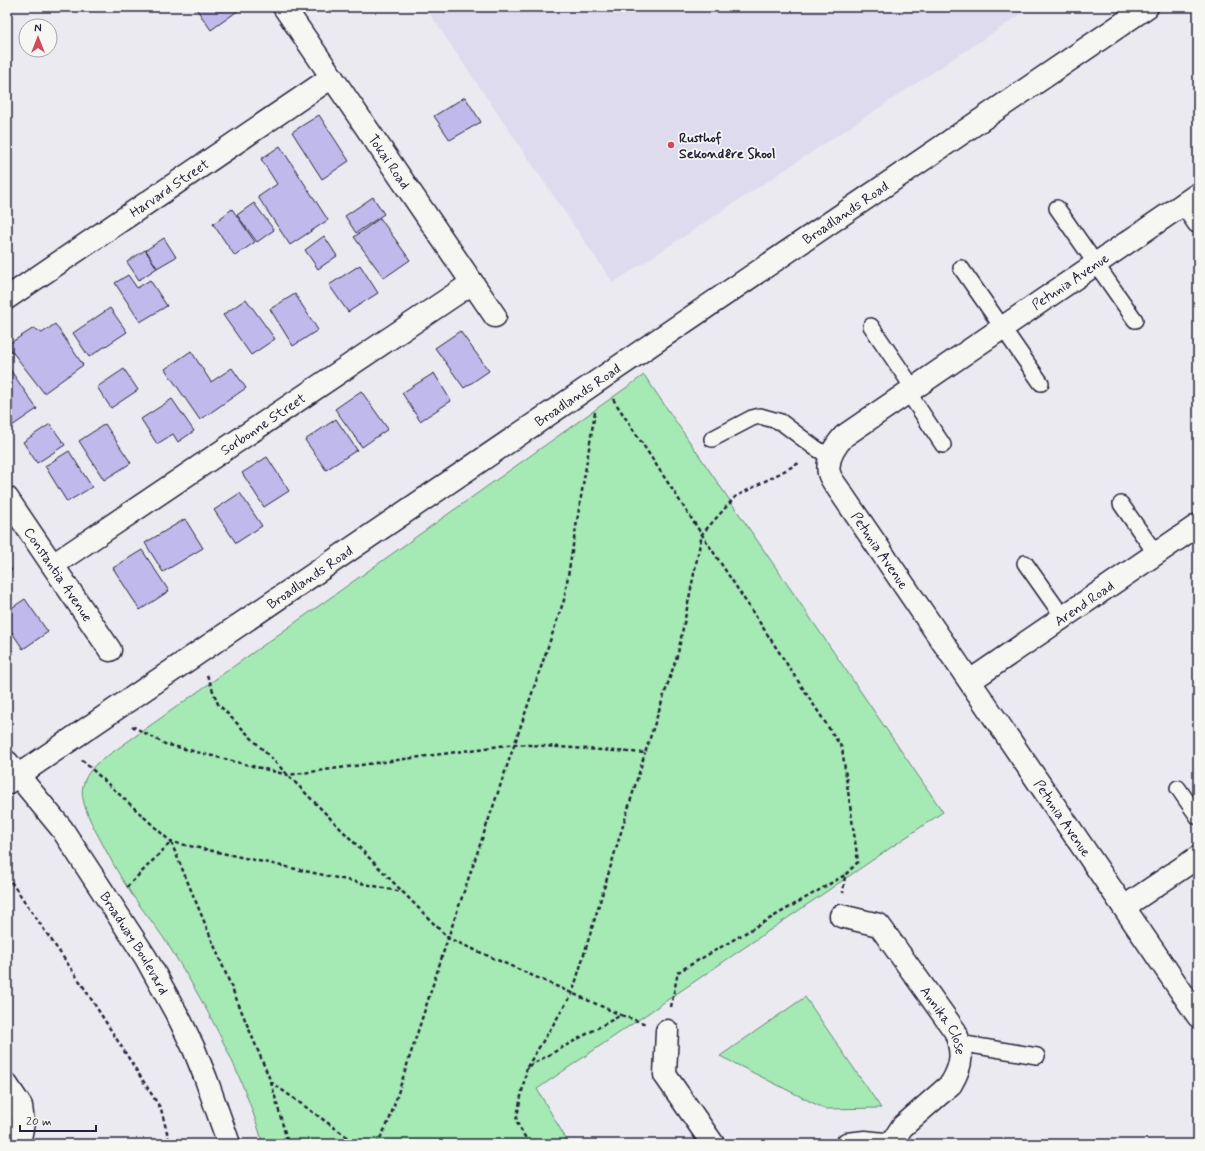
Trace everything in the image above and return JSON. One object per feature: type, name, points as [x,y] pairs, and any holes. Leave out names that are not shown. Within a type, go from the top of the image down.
[{"type":"street","name":"Tokai Road","points":[[284,7],[495,316]]},
{"type":"street","name":"Broadlands Road","points":[[11,773],[64,744],[1147,7]]},
{"type":"street","name":"Harvard Street","points":[[7,298],[332,77]]},
{"type":"street","points":[[1191,198],[1198,222]]},
{"type":"street","name":"Petunia Avenue","points":[[1191,198],[844,436],[826,454],[829,473],[837,487],[1198,1016]]},
{"type":"street","name":"Sorbonne Street","points":[[53,565],[472,283]]},
{"type":"street","name":"Constantia Avenue","points":[[7,498],[110,650]]},
{"type":"street","name":"Arend Road","points":[[970,681],[1198,525]]},
{"type":"street","name":"Broadway Boulevard","points":[[11,773],[62,829],[146,958],[180,1020],[206,1078],[228,1144]]},
{"type":"street","points":[[1124,907],[1198,857]]},
{"type":"street","name":"Annika Close","points":[[841,916],[879,925],[955,1031],[960,1043],[960,1066],[952,1084],[902,1127],[891,1144]]},
{"type":"street","points":[[667,1031],[665,1075],[713,1144]]},
{"type":"street","points":[[7,1085],[21,1106],[24,1123],[19,1144]]},
{"type":"street","points":[[847,1144],[865,1142],[884,1144]]},
{"type":"lane","points":[[1058,208],[1134,320]]},
{"type":"lane","points":[[961,268],[1041,383]]},
{"type":"lane","points":[[871,326],[943,445]]},
{"type":"lane","points":[[712,440],[752,418],[760,416],[781,422],[826,454]]},
{"type":"lane","points":[[1121,504],[1156,554]]},
{"type":"lane","points":[[1025,563],[1063,617]]},
{"type":"lane","points":[[1178,788],[1198,817]]},
{"type":"lane","points":[[960,1043],[1037,1056]]},
{"type":"path","points":[[198,653],[218,704],[448,938],[620,1015],[667,1031],[678,972],[845,875],[858,862],[842,748],[600,379]]},
{"type":"path","points":[[378,1144],[389,1121],[448,938],[564,600],[600,379]]},
{"type":"path","points":[[529,1144],[516,1121],[527,1067],[572,994],[645,753],[678,653],[702,534],[734,497],[826,454]]},
{"type":"path","points":[[109,713],[165,744],[288,775],[515,744],[645,753]]},
{"type":"path","points":[[64,744],[171,842],[271,1082],[288,1144]]},
{"type":"path","points":[[171,842],[403,892]]},
{"type":"path","points":[[111,903],[171,842]]},
{"type":"path","points":[[841,916],[845,875]]},
{"type":"path","points":[[7,876],[81,982],[161,1109],[170,1144]]},
{"type":"path","points":[[527,1067],[620,1015]]},
{"type":"path","points":[[271,1082],[357,1144]]},
{"type":"shaded area","name":"Rusthof Sekondêre Skool","points":[[425,7],[1032,7],[613,283]]},
{"type":"green space","points":[[644,375],[943,812],[537,1089],[569,1144],[263,1144],[245,1090],[222,1039],[195,989],[165,940],[124,883],[93,826],[86,810],[82,794],[85,780],[89,772],[96,764]]},
{"type":"green space","points":[[805,997],[881,1108],[825,1109],[720,1056]]},
{"type":"building","points":[[195,7],[237,7],[239,10],[211,30]]},
{"type":"building","points":[[465,97],[481,122],[450,140],[434,116]]},
{"type":"building","points":[[319,115],[349,161],[322,179],[292,132]]},
{"type":"building","points":[[280,146],[328,220],[290,245],[258,197],[277,184],[261,159]]},
{"type":"building","points":[[373,197],[384,214],[356,233],[345,216]]},
{"type":"building","points":[[254,203],[274,230],[257,242],[237,215]]},
{"type":"building","points":[[232,209],[255,242],[235,256],[213,224]]},
{"type":"building","points":[[380,218],[410,260],[384,278],[354,237]]},
{"type":"building","points":[[324,236],[337,256],[318,269],[305,250]]},
{"type":"building","points":[[164,238],[176,257],[157,268],[146,250]]},
{"type":"building","points":[[145,250],[157,268],[139,280],[127,262]]},
{"type":"building","points":[[360,265],[378,293],[348,312],[329,285]]},
{"type":"building","points":[[128,275],[137,288],[150,280],[167,306],[140,322],[115,283]]},
{"type":"building","points":[[295,294],[318,330],[293,346],[270,309]]},
{"type":"building","points":[[246,299],[275,339],[251,355],[223,315]]},
{"type":"building","points":[[110,308],[127,332],[89,357],[73,333]]},
{"type":"building","points":[[55,324],[83,365],[44,393],[7,345],[34,328],[42,333]]},
{"type":"building","points":[[460,331],[489,371],[464,388],[435,348]]},
{"type":"building","points":[[191,351],[211,382],[232,368],[246,388],[200,420],[165,369]]},
{"type":"building","points":[[7,365],[37,409],[12,426],[7,418]]},
{"type":"building","points":[[124,369],[138,390],[111,408],[97,387]]},
{"type":"building","points":[[434,373],[451,401],[420,421],[402,393]]},
{"type":"building","points":[[361,391],[388,429],[362,447],[335,409]]},
{"type":"building","points":[[172,399],[194,431],[178,442],[173,434],[157,444],[141,419]]},
{"type":"building","points":[[336,419],[357,450],[326,470],[305,440]]},
{"type":"building","points":[[50,424],[65,445],[37,463],[23,442]]},
{"type":"building","points":[[105,424],[131,463],[104,480],[79,441]]},
{"type":"building","points":[[69,451],[92,487],[67,502],[45,466]]},
{"type":"building","points":[[267,457],[289,491],[264,507],[242,473]]},
{"type":"building","points":[[240,493],[262,526],[236,543],[214,510]]},
{"type":"building","points":[[185,519],[203,548],[163,572],[145,543]]},
{"type":"building","points":[[142,550],[169,591],[140,610],[113,568]]},
{"type":"building","points":[[7,564],[12,570],[7,573]]},
{"type":"building","points":[[25,599],[48,632],[23,649],[7,625],[7,611]]},
{"type":"place","name":"Rusthof Sekondêre Skool","points":[[671,145]]}]
